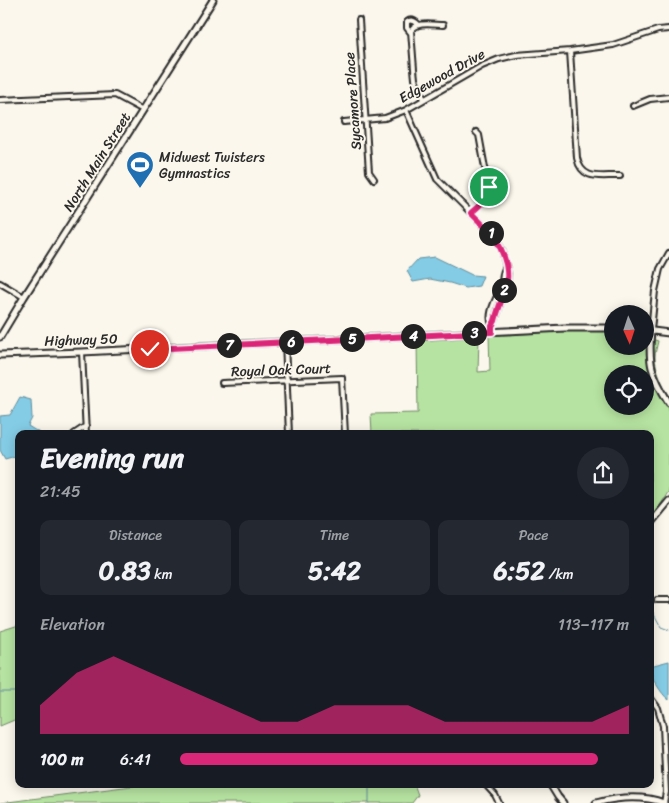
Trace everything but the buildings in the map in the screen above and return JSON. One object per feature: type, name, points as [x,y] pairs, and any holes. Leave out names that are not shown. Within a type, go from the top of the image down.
[{"type":"main road","name":"North Main Street","points":[[0,337],[213,0]]},
{"type":"main road","name":"Highway 50","points":[[0,355],[285,342],[492,329],[604,328]]},
{"type":"main road","points":[[654,331],[669,333]]},
{"type":"main road","points":[[650,355],[655,380],[669,403]]},
{"type":"main road","points":[[654,519],[669,501]]},
{"type":"main road","points":[[552,788],[563,803]]},
{"type":"main road","points":[[596,803],[636,797],[664,803]]},
{"type":"street","name":"Sycamore Place","points":[[359,20],[369,172],[374,179]]},
{"type":"street","points":[[412,33],[407,28],[407,22],[411,20],[418,24],[443,25]]},
{"type":"street","points":[[418,24],[413,27],[412,33],[414,74],[424,99]]},
{"type":"street","name":"Edgewood Drive","points":[[344,122],[385,118],[406,110],[499,58],[613,44],[650,32],[669,29]]},
{"type":"street","points":[[570,50],[578,165],[588,175],[620,176]]},
{"type":"street","points":[[0,100],[115,95],[143,110]]},
{"type":"street","points":[[633,106],[650,99],[669,97]]},
{"type":"street","points":[[406,110],[437,179],[494,236],[502,250],[508,274],[507,282],[492,329]]},
{"type":"street","points":[[471,213],[485,199],[489,190],[479,135],[476,132]]},
{"type":"street","points":[[652,305],[660,269],[669,253]]},
{"type":"street","points":[[0,283],[24,297]]},
{"type":"street","points":[[285,342],[289,430]]},
{"type":"street","points":[[82,352],[86,430]]},
{"type":"street","name":"Royal Oak Court","points":[[222,383],[342,378],[345,430]]},
{"type":"street","points":[[80,430],[86,426]]},
{"type":"street","points":[[657,600],[669,600]]},
{"type":"street","points":[[654,702],[658,708],[662,726],[666,792],[664,803]]},
{"type":"street","points":[[489,788],[499,803]]},
{"type":"green space","points":[[571,329],[604,331],[604,355],[654,355],[654,340],[658,341],[655,355],[656,366],[669,395],[669,492],[654,512],[654,430],[372,430],[371,414],[418,413],[417,341],[479,337],[478,372],[490,371],[489,335]]},
{"type":"green space","points":[[15,626],[15,720],[0,726],[0,631]]},
{"type":"green space","points":[[116,788],[415,788],[418,795],[412,803],[0,803]]},
{"type":"water","points":[[435,257],[472,275],[483,276],[479,286],[466,288],[430,279],[413,282],[407,271],[418,259]]},
{"type":"water","points":[[20,397],[31,400],[32,418],[28,426],[34,430],[15,430],[15,456],[5,459],[0,450],[0,416],[10,415]]},
{"type":"water","points":[[669,661],[669,700],[654,680],[654,665]]},
{"type":"waterway","points":[[654,614],[661,627],[669,630]]},
{"type":"waterway","points":[[0,692],[15,692]]},
{"type":"waterway","points":[[369,788],[369,803]]},
{"type":"place","name":"Midwest Twisters Gymnastics","points":[[140,189]]},
{"type":"route","points":[[150,349],[492,332],[492,326],[508,274],[498,242],[489,230],[471,213],[485,199],[489,187]]}]
